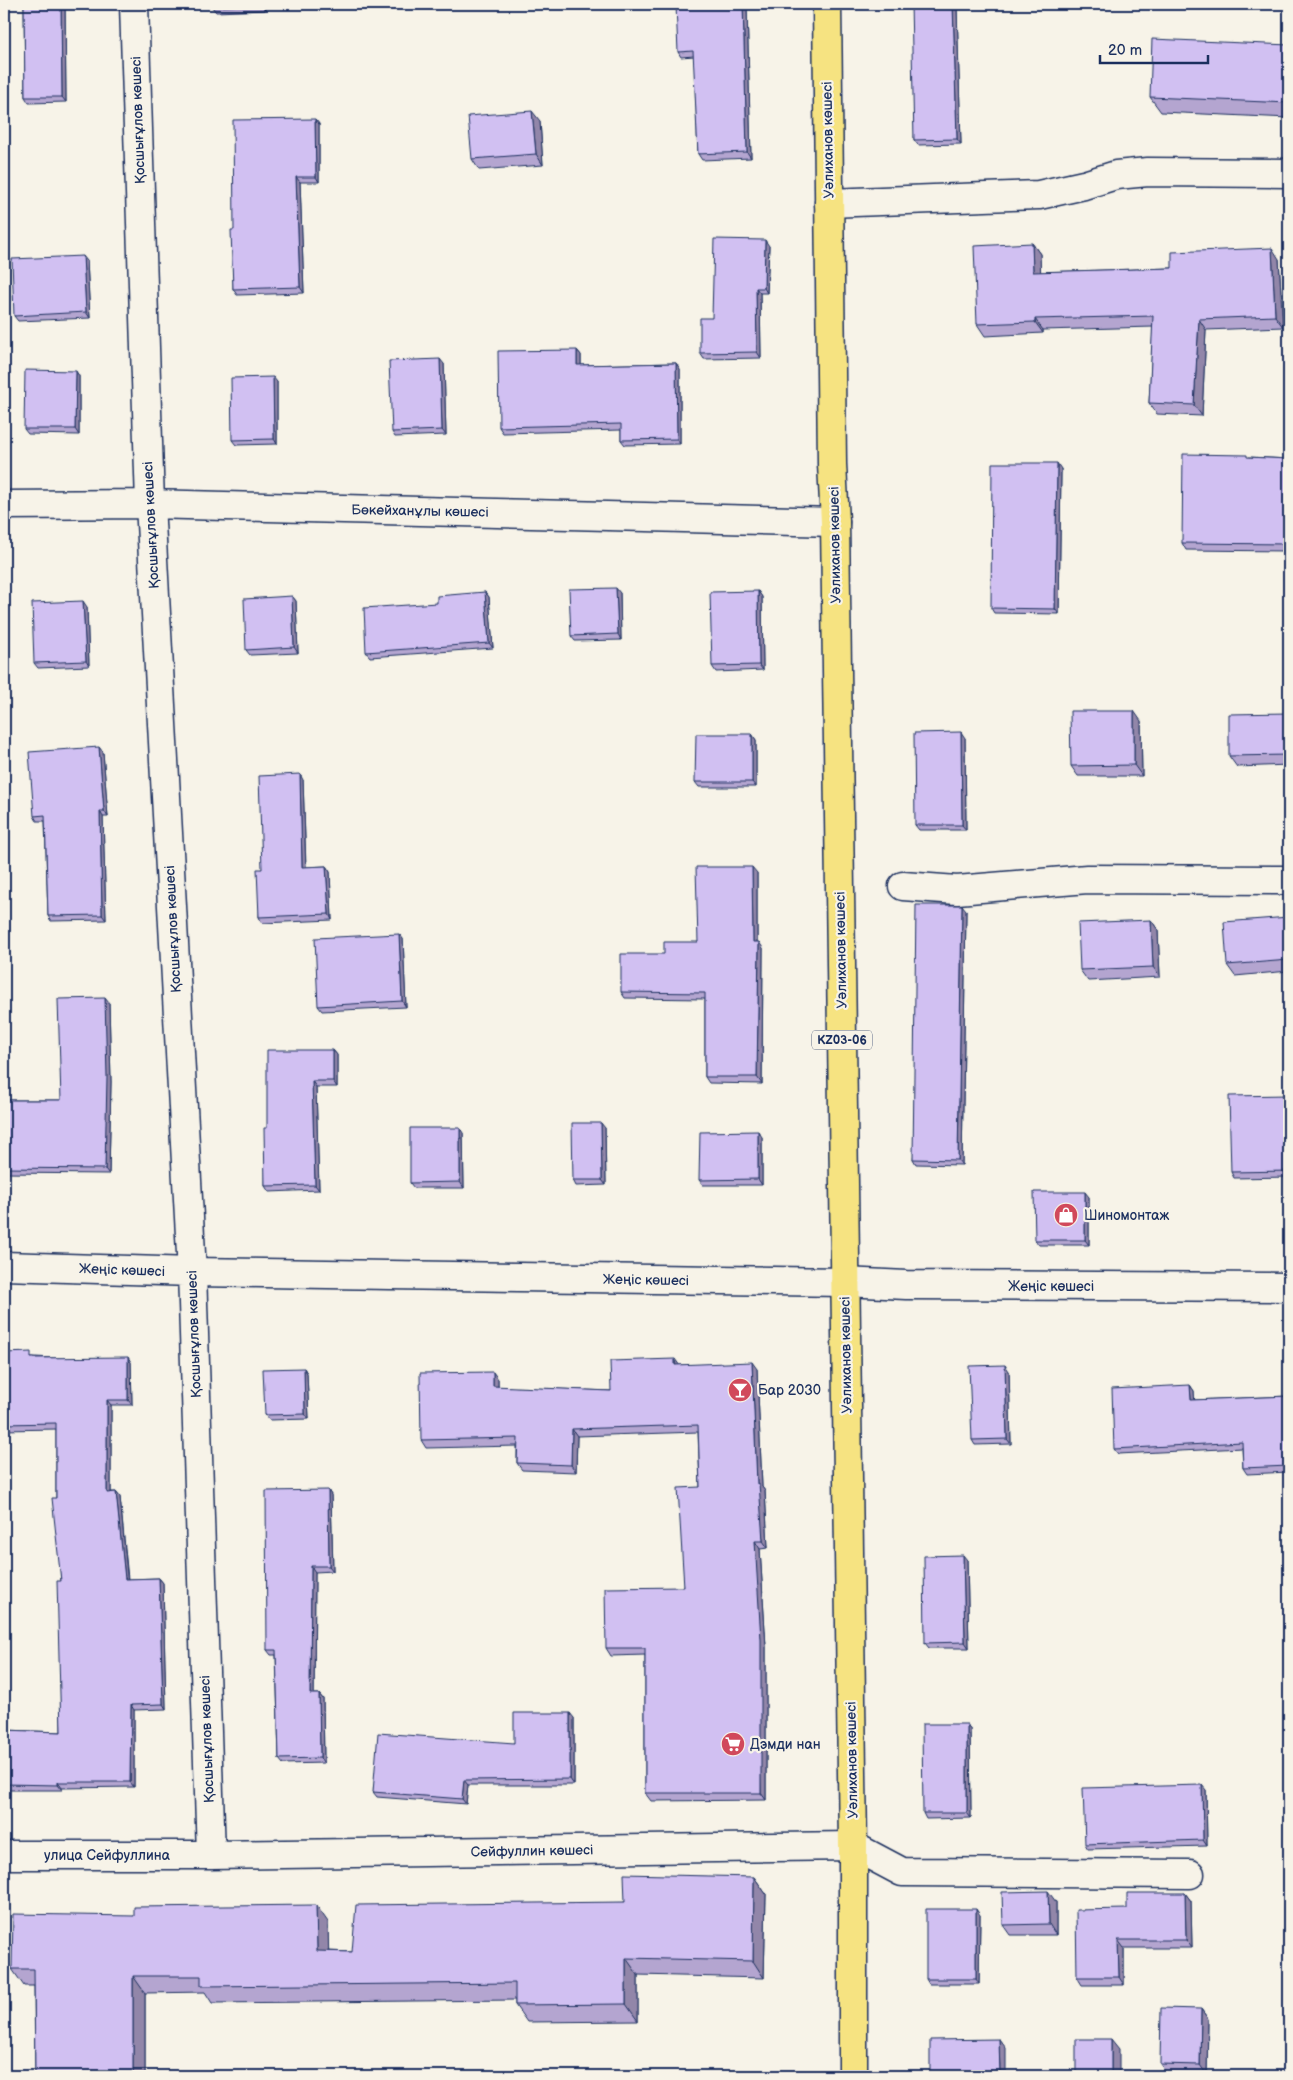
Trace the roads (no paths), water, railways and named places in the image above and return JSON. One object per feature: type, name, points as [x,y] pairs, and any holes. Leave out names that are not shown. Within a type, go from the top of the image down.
[{"type":"main road","name":"Уәлиханов көшесі","points":[[827,4],[853,1846],[853,2076]]},
{"type":"street","name":"Қосшығұлов көшесі","points":[[134,4],[150,504],[192,1272],[211,1855]]},
{"type":"street","points":[[829,203],[1039,195],[1084,185],[1116,175],[1148,172],[1289,174]]},
{"type":"street","name":"Бөкейханұлы көшесі","points":[[4,505],[150,504],[835,522]]},
{"type":"street","points":[[903,886],[957,890],[1087,879],[1289,880]]},
{"type":"street","name":"Жеңіс көшесі","points":[[4,1266],[192,1272],[845,1282],[916,1285],[1289,1287]]},
{"type":"street","points":[[853,1846],[902,1872],[1190,1874]]},
{"type":"street","name":"Сейфуллин көшесі","points":[[211,1855],[853,1846]]},
{"type":"street","name":"улица Сейфуллина","points":[[4,1855],[211,1855]]},
{"type":"place","name":"Шиномонтаж","points":[[1066,1215]]},
{"type":"place","name":"Бар 2030","points":[[740,1390]]},
{"type":"place","name":"Дэмди нан","points":[[733,1744]]}]
